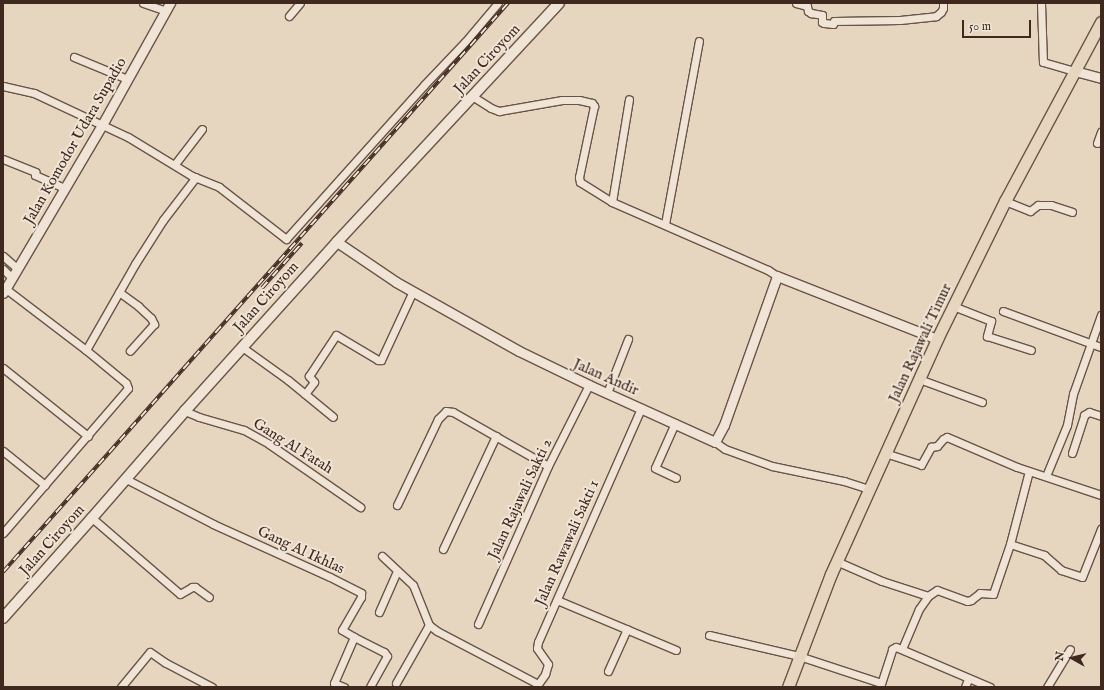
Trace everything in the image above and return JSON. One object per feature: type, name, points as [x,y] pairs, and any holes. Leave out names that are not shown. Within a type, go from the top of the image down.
[{"type":"main road","name":"Jalan Ciroyom","points":[[3,618],[242,347],[337,242],[559,3]]},
{"type":"main road","name":"Jalan Rajawali Timur","points":[[788,687],[836,561],[937,339],[1005,201],[1101,22]]},
{"type":"street","points":[[143,3],[168,7]]},
{"type":"street","points":[[289,16],[300,3]]},
{"type":"street","points":[[3,86],[34,93],[128,136],[196,178],[219,187],[269,228],[287,239],[381,132],[462,46],[498,3]]},
{"type":"street","points":[[796,3],[807,6],[808,11],[811,13],[822,14],[822,22],[833,24],[834,21],[900,20],[936,16],[944,8],[943,3]]},
{"type":"street","points":[[1041,3],[1044,62],[1101,78]]},
{"type":"street","name":"Jalan Komodor Udara Supadio","points":[[4,291],[102,125],[168,7]]},
{"type":"street","points":[[665,224],[699,41]]},
{"type":"street","points":[[74,57],[128,79]]},
{"type":"street","points":[[472,96],[491,108],[499,111],[562,100],[579,100],[592,103],[594,106],[579,177],[580,182],[612,202],[768,270],[777,276],[937,339]]},
{"type":"street","points":[[612,202],[629,99]]},
{"type":"street","points":[[175,164],[202,129]]},
{"type":"street","points":[[1097,143],[1101,132]]},
{"type":"street","points":[[3,159],[35,172],[35,175],[64,188]]},
{"type":"street","points":[[86,350],[163,220],[196,178]]},
{"type":"street","points":[[1005,201],[1030,211],[1038,205],[1051,205],[1072,212]]},
{"type":"street","name":"Jalan Andir","points":[[337,242],[413,291],[519,351],[589,385],[715,442]]},
{"type":"street","points":[[3,256],[17,268]]},
{"type":"street","points":[[3,269],[12,277]]},
{"type":"street","points":[[777,276],[724,425],[715,442],[725,449],[772,466],[844,481],[869,489]]},
{"type":"street","points":[[3,533],[128,388],[126,383],[86,350],[4,291]]},
{"type":"street","points":[[304,394],[314,382],[309,376],[336,335],[378,360],[381,360],[413,291]]},
{"type":"street","points":[[119,292],[138,306],[154,324],[130,351]]},
{"type":"street","points":[[953,306],[991,321],[987,336],[1031,350]]},
{"type":"street","points":[[1003,311],[1101,347]]},
{"type":"street","points":[[1046,476],[1067,425],[1073,394],[1101,315]]},
{"type":"street","points":[[607,393],[628,339]]},
{"type":"street","points":[[242,347],[333,417]]},
{"type":"street","points":[[3,368],[88,436]]},
{"type":"street","points":[[919,379],[982,402]]},
{"type":"street","name":"Jalan Rajawali Sakti 2","points":[[478,624],[548,466],[589,385]]},
{"type":"street","name":"Jalan Rawawali Sakti 1","points":[[537,685],[548,675],[548,664],[537,646],[641,408]]},
{"type":"street","name":"Gang Al Fatah","points":[[185,411],[199,417],[244,430],[257,437],[360,507]]},
{"type":"street","points":[[397,505],[438,419],[446,411],[453,412],[548,466]]},
{"type":"street","points":[[1072,453],[1084,415],[1089,412],[1101,416]]},
{"type":"street","points":[[675,423],[655,468],[676,478]]},
{"type":"street","points":[[443,549],[496,436]]},
{"type":"street","points":[[886,452],[920,465],[931,447],[937,446],[943,439],[947,438],[1029,471],[1101,495]]},
{"type":"street","points":[[3,451],[45,485]]},
{"type":"street","points":[[902,650],[917,614],[928,596],[937,590],[967,601],[971,600],[980,592],[993,594],[1010,544],[1029,471]]},
{"type":"street","name":"Gang Al Ikhlas","points":[[126,479],[213,524],[358,591],[361,597],[342,630],[354,637]]},
{"type":"street","points":[[92,518],[180,594],[192,587],[196,587],[209,598]]},
{"type":"street","points":[[1010,544],[1044,555],[1061,570],[1082,577],[1101,529]]},
{"type":"street","points":[[382,556],[413,585],[429,625],[437,632],[537,685]]},
{"type":"street","points":[[836,561],[882,581],[928,596]]},
{"type":"street","points":[[379,612],[397,571]]},
{"type":"street","points":[[556,600],[676,650]]},
{"type":"street","points":[[396,683],[429,625]]},
{"type":"street","points":[[608,672],[627,629]]},
{"type":"street","points":[[709,635],[800,656],[881,685],[892,649],[896,647],[990,687]]},
{"type":"street","points":[[344,687],[334,685],[354,637],[386,654],[370,687]]},
{"type":"street","points":[[1047,687],[1070,649]]},
{"type":"street","points":[[121,687],[150,652],[166,663],[212,687]]},
{"type":"street","points":[[965,687],[968,678]]},
{"type":"railway","points":[[3,572],[508,3]]},
{"type":"railway","points":[[262,288],[302,243]]}]
